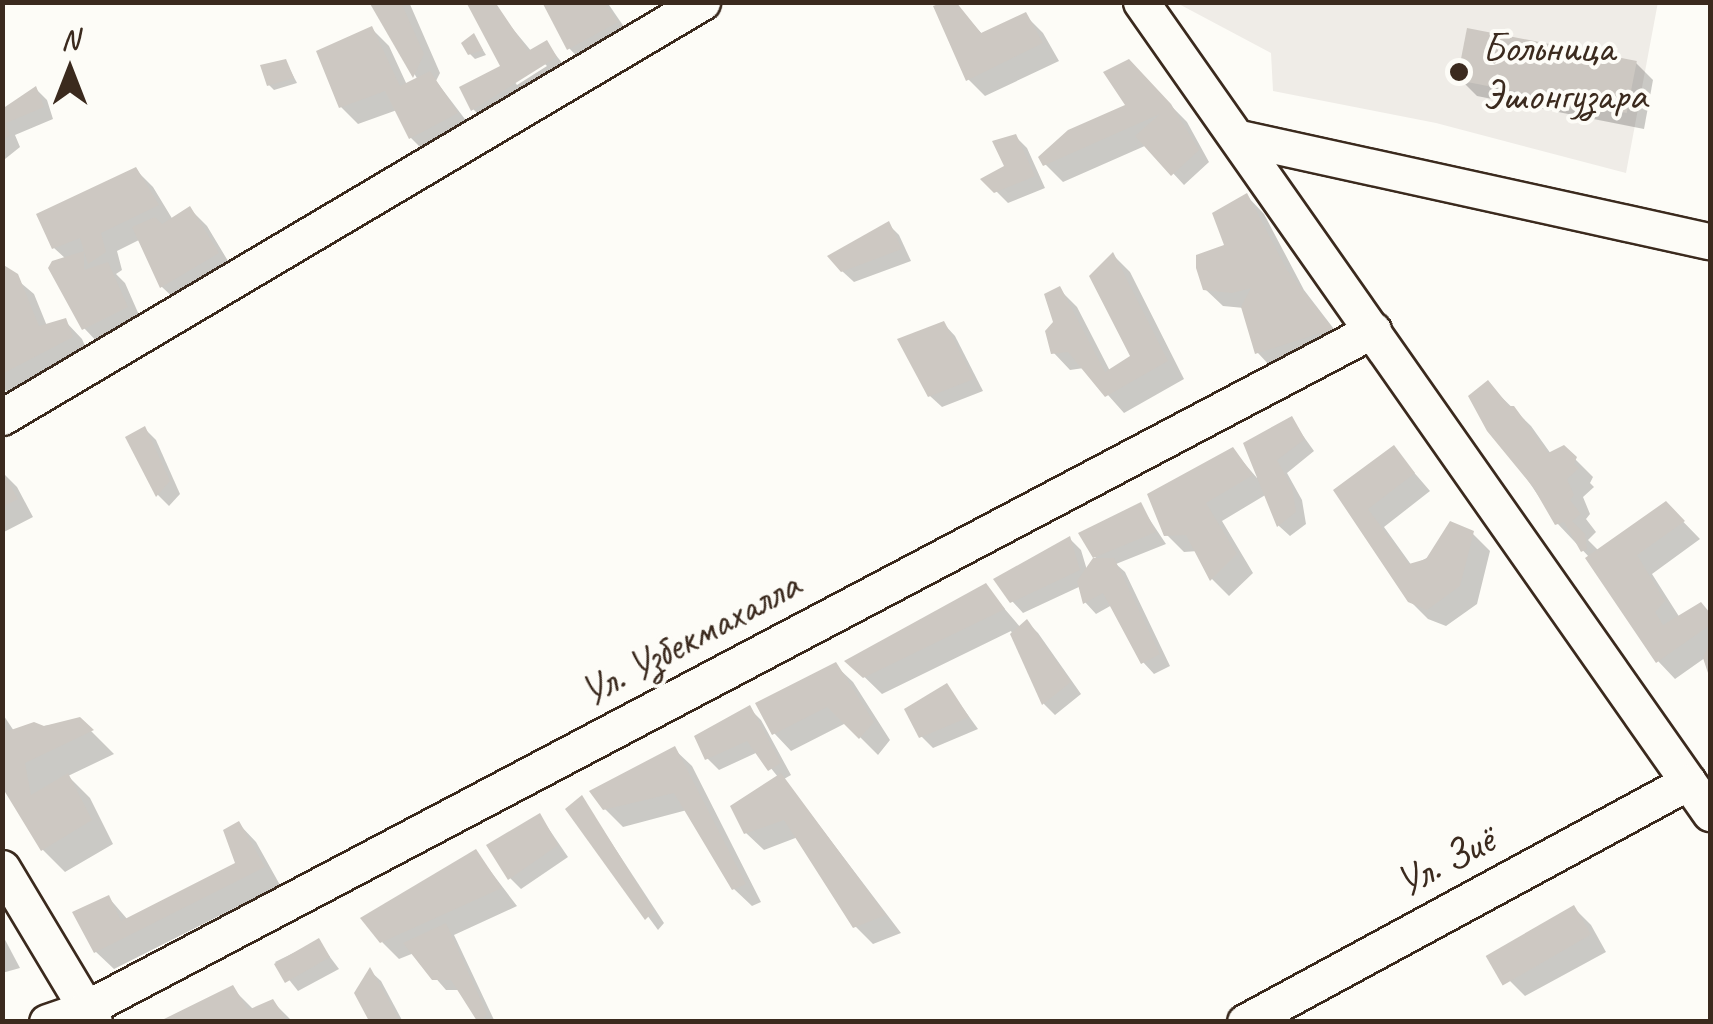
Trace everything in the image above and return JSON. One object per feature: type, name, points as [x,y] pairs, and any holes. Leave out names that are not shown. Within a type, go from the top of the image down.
[{"type":"street","points":[[2,416],[702,2]]},
{"type":"street","points":[[1141,2],[1710,813]]},
{"type":"street","points":[[1240,138],[1710,241]]},
{"type":"street","name":"Ул. Узбекмахалла","points":[[47,1022],[90,1015],[1373,330]]},
{"type":"street","name":"Ул. Зиё","points":[[1245,1022],[1688,782]]},
{"type":"street","points":[[2,868],[90,1015]]},
{"type":"shaded area","name":"Больница Эшонгузара","points":[[1658,2],[1626,173],[1436,123],[1273,91],[1271,53],[1177,3]]},
{"type":"building","points":[[369,2],[401,2],[424,54],[413,78]]},
{"type":"building","points":[[466,2],[495,2],[528,51],[547,40],[557,57],[471,111],[459,87],[500,66]]},
{"type":"building","points":[[542,2],[604,2],[618,22],[567,50]]},
{"type":"building","points":[[956,2],[981,33],[1026,12],[1043,43],[966,81],[933,6]]},
{"type":"building","points":[[372,26],[400,86],[430,71],[458,113],[409,139],[385,91],[339,108],[316,51]]},
{"type":"building","points":[[1467,28],[1637,61],[1627,113],[1457,80]]},
{"type":"building","points":[[474,33],[483,50],[468,55],[461,43]]},
{"type":"building","points":[[286,59],[294,78],[267,86],[260,65]]},
{"type":"building","points":[[1129,59],[1171,104],[1199,150],[1171,176],[1135,136],[1160,114],[1043,166],[1038,157],[1068,130],[1125,105],[1103,72]]},
{"type":"building","points":[[36,86],[44,107],[6,123],[10,135],[2,141],[2,109]]},
{"type":"building","points":[[1016,134],[1035,176],[994,193],[980,179],[1004,166],[992,141]]},
{"type":"building","points":[[136,167],[159,205],[101,233],[106,252],[88,264],[80,238],[52,249],[36,214]]},
{"type":"building","points":[[1247,193],[1287,270],[1333,329],[1255,354],[1241,307],[1251,288],[1232,293],[1203,290],[1196,268],[1196,255],[1224,245],[1212,213]]},
{"type":"building","points":[[190,206],[219,253],[160,288],[132,227],[155,217],[162,224]]},
{"type":"building","points":[[889,221],[902,249],[841,272],[827,256]]},
{"type":"building","points":[[84,251],[84,270],[108,262],[128,307],[82,330],[48,268],[52,261]]},
{"type":"building","points":[[1113,252],[1168,361],[1105,397],[1068,352],[1051,354],[1045,331],[1053,322],[1044,294],[1060,286],[1105,372],[1130,356],[1089,276]]},
{"type":"building","points":[[2,264],[18,274],[39,326],[66,318],[73,337],[2,374]]},
{"type":"building","points":[[944,321],[974,379],[928,397],[897,339]]},
{"type":"building","points":[[1488,380],[1509,406],[1514,406],[1548,453],[1564,445],[1577,457],[1574,464],[1579,468],[1567,479],[1574,495],[1570,500],[1581,514],[1572,521],[1585,534],[1587,549],[1581,552],[1564,522],[1555,525],[1533,487],[1487,431],[1468,396]]},
{"type":"building","points":[[1292,416],[1305,439],[1277,460],[1292,487],[1296,512],[1277,527],[1243,443]]},
{"type":"building","points":[[145,426],[170,481],[156,497],[125,437]]},
{"type":"building","points":[[1394,445],[1415,473],[1368,509],[1409,564],[1426,559],[1450,521],[1474,531],[1460,586],[1427,610],[1408,602],[1333,490]]},
{"type":"building","points":[[1233,447],[1253,475],[1206,503],[1237,554],[1210,581],[1186,535],[1164,536],[1147,494]]},
{"type":"building","points":[[2,470],[18,499],[2,507]]},
{"type":"building","points":[[1666,501],[1685,521],[1637,555],[1665,601],[1655,612],[1663,625],[1701,602],[1710,613],[1710,625],[1656,663],[1585,558]]},
{"type":"building","points":[[1141,502],[1156,532],[1093,558],[1078,533]]},
{"type":"building","points":[[1070,536],[1080,570],[1010,603],[993,579]]},
{"type":"building","points":[[1093,558],[1114,558],[1160,654],[1141,664],[1103,593],[1083,604],[1077,581]]},
{"type":"building","points":[[986,583],[1005,609],[863,678],[844,661]]},
{"type":"building","points":[[1027,619],[1071,682],[1042,705],[1010,634]]},
{"type":"building","points":[[1710,642],[1710,679],[1703,658]]},
{"type":"building","points":[[836,662],[874,722],[859,739],[827,707],[772,735],[755,703]]},
{"type":"building","points":[[947,683],[969,717],[919,738],[904,709]]},
{"type":"building","points":[[750,705],[781,763],[768,771],[747,741],[705,760],[694,736]]},
{"type":"building","points":[[80,717],[94,730],[25,763],[31,795],[68,773],[92,820],[41,851],[2,787],[2,722],[8,731],[34,722],[44,726]]},
{"type":"building","points":[[675,746],[746,884],[732,890],[674,793],[603,810],[589,791]]},
{"type":"building","points":[[781,773],[886,915],[853,928],[784,820],[744,834],[730,806]]},
{"type":"building","points":[[582,795],[654,911],[645,920],[565,809]]},
{"type":"building","points":[[540,813],[558,845],[508,880],[486,845]]},
{"type":"building","points":[[239,821],[265,867],[94,953],[72,912],[109,895],[121,921],[235,863],[223,830]]},
{"type":"building","points":[[476,849],[502,888],[380,943],[360,918]]},
{"type":"building","points":[[1574,905],[1591,934],[1503,985],[1486,956]]},
{"type":"building","points":[[446,923],[487,1014],[482,1021],[477,1021],[451,980],[432,980],[403,943]]},
{"type":"building","points":[[319,938],[330,957],[285,983],[274,964]]},
{"type":"building","points":[[370,967],[400,1021],[369,1021],[354,993]]},
{"type":"building","points":[[233,985],[248,1010],[273,999],[287,1021],[160,1021]]},
{"type":"place","name":"Больница Эшонгузара","points":[[1459,72]]}]
